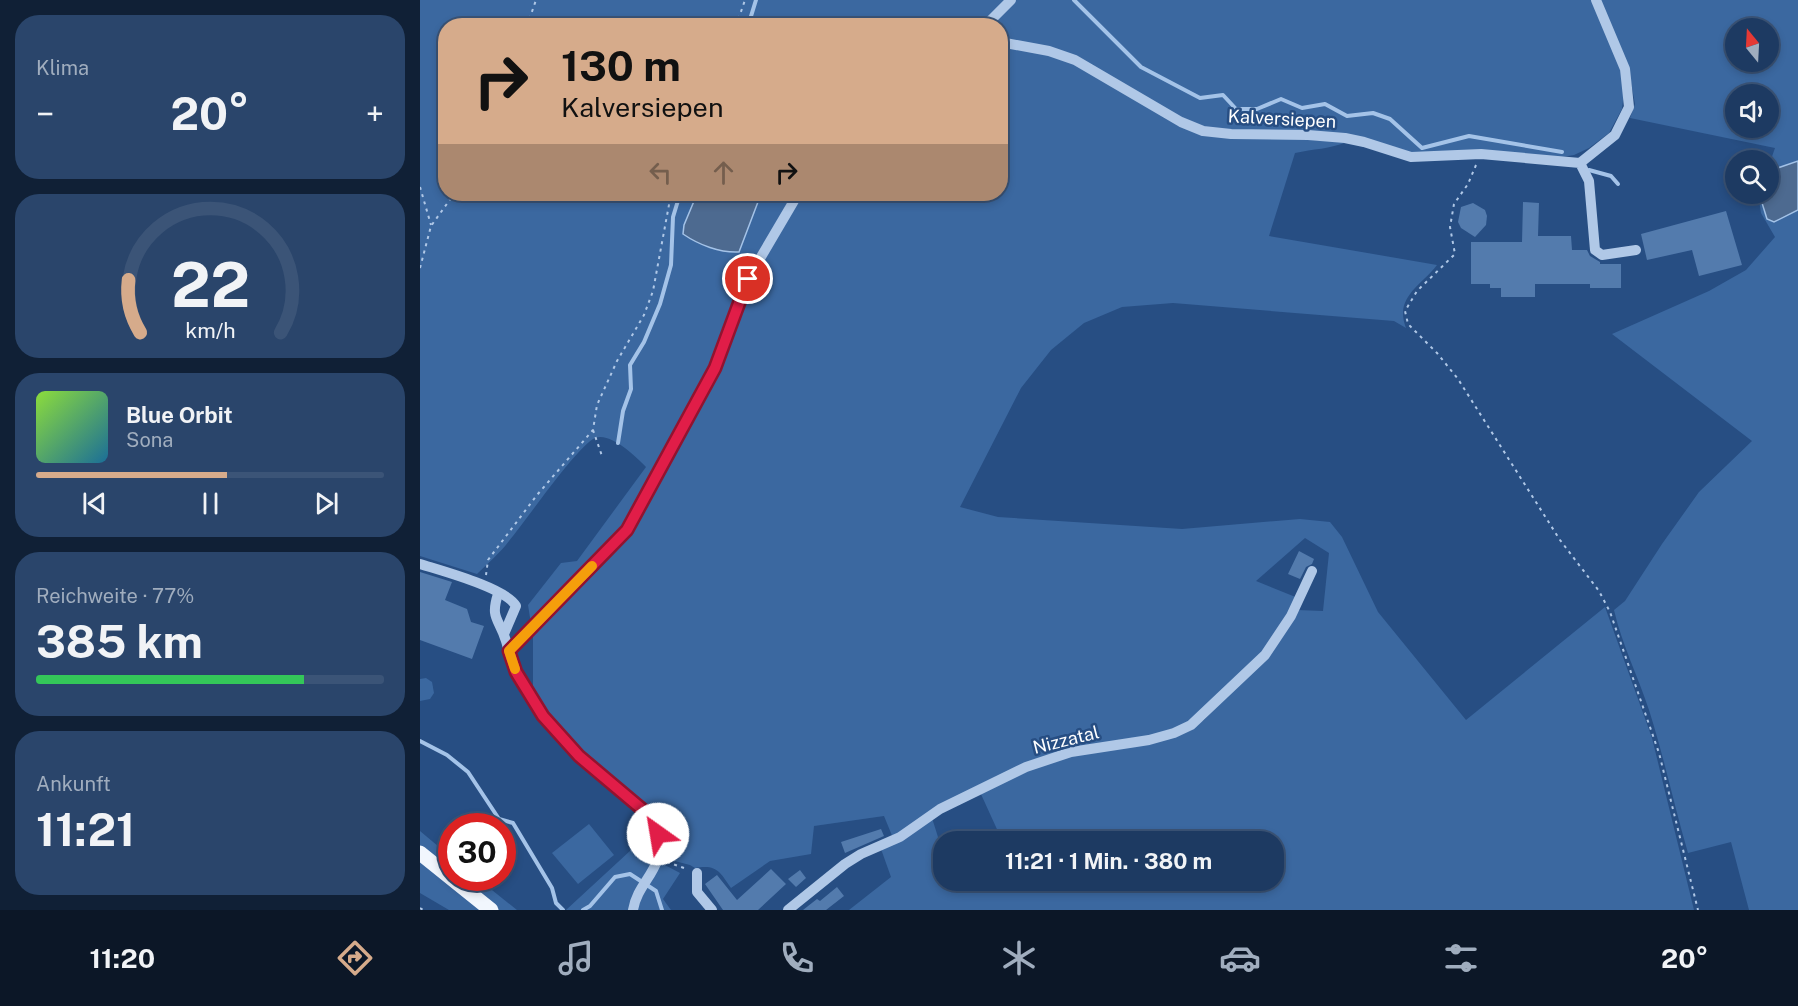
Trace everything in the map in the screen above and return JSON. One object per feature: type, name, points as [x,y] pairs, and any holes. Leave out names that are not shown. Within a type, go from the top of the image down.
[{"type":"main road","points":[[420,854],[492,910]]},
{"type":"street","points":[[993,18],[1011,0]]},
{"type":"street","points":[[1596,0],[1625,69],[1629,106],[1615,135],[1580,163],[1589,181],[1595,250],[1602,255],[1636,250]]},
{"type":"street","name":"Kalversiepen","points":[[1008,43],[1049,51],[1075,60],[1181,122],[1203,131],[1345,138],[1411,157],[1481,154],[1580,163]]},
{"type":"street","points":[[509,651],[627,530],[715,368],[748,279],[794,201]]},
{"type":"street","points":[[420,564],[488,587],[512,600],[516,606],[504,634]]},
{"type":"street","name":"Nizzatal","points":[[788,910],[845,864],[861,854],[900,837],[940,809],[1026,767],[1071,752],[1149,740],[1174,733],[1191,725],[1265,655],[1291,616],[1312,571]]},
{"type":"street","points":[[498,594],[493,609],[496,621],[504,634],[516,672],[543,716],[579,756],[649,815],[658,834],[659,859],[640,890],[633,909]]},
{"type":"street","points":[[697,873],[697,892],[712,910]]},
{"type":"path","points":[[529,18],[536,0]]},
{"type":"path","points":[[739,18],[745,0]]},
{"type":"path","points":[[1481,154],[1467,184],[1454,204],[1450,227],[1455,255],[1417,291],[1405,311],[1408,324],[1437,353],[1458,379],[1560,540],[1599,591],[1610,612],[1659,753],[1698,910]]},
{"type":"path","points":[[420,187],[431,226]]},
{"type":"path","points":[[420,268],[431,226],[449,201]]},
{"type":"path","points":[[602,456],[593,430],[597,405],[617,361],[644,315],[653,291],[670,201]]},
{"type":"path","points":[[488,587],[486,570],[488,560],[537,495],[593,430]]},
{"type":"path","points":[[659,859],[697,873]]},
{"type":"shaded area","points":[[420,0],[1592,0],[1621,71],[1624,92],[1622,109],[1609,133],[1589,148],[1574,155],[1556,158],[1480,152],[1411,155],[1346,136],[1233,131],[1202,127],[1201,134],[1347,142],[1328,148],[1295,153],[1269,236],[1437,265],[1406,300],[1403,317],[1406,328],[1394,321],[1173,303],[1122,307],[1084,323],[1051,350],[1021,388],[960,507],[998,517],[1182,529],[1300,519],[1330,522],[1342,537],[1378,612],[1466,720],[1605,607],[1652,738],[1694,910],[849,910],[891,877],[881,849],[932,818],[936,831],[933,831],[933,891],[1284,891],[1284,831],[998,831],[980,792],[1027,769],[1071,753],[1149,742],[1174,735],[1204,720],[1260,663],[1297,610],[1323,611],[1329,553],[1305,538],[1256,581],[1298,598],[1283,626],[1245,672],[1192,722],[1159,737],[1069,751],[1047,758],[1001,777],[956,800],[893,838],[884,816],[814,826],[811,854],[770,861],[731,888],[721,874],[713,868],[695,868],[663,858],[661,833],[652,815],[579,750],[546,711],[533,691],[533,636],[528,605],[561,563],[577,561],[646,467],[616,442],[601,437],[595,438],[577,454],[498,554],[477,574],[420,556]]},
{"type":"shaded area","points":[[1600,0],[1798,0],[1798,910],[1749,910],[1731,842],[1688,853],[1645,697],[1621,636],[1614,610],[1625,601],[1699,492],[1752,441],[1612,334],[1709,291],[1746,270],[1775,237],[1761,213],[1760,204],[1779,204],[1779,150],[1727,138],[1779,138],[1779,84],[1725,84],[1725,138],[1630,118],[1635,104],[1628,66]]},
{"type":"shaded area","points":[[1798,161],[1798,210],[1774,222],[1767,219],[1762,204],[1779,204],[1779,168]]},
{"type":"shaded area","points":[[694,201],[758,201],[739,252],[710,248],[696,242],[683,234],[684,225]]},
{"type":"shaded area","points":[[426,678],[432,682],[434,693],[430,699],[420,701],[420,679]]},
{"type":"shaded area","points":[[589,824],[614,855],[578,884],[552,853]]},
{"type":"shaded area","points":[[420,831],[438,846],[438,891],[493,891],[517,910],[449,910],[420,893]]},
{"type":"shaded area","points":[[644,838],[663,864],[680,873],[663,899],[671,910],[566,910]]},
{"type":"building","points":[[1523,202],[1539,203],[1538,236],[1571,236],[1572,250],[1587,250],[1590,256],[1600,264],[1621,264],[1621,288],[1590,288],[1590,284],[1535,284],[1535,297],[1501,297],[1501,288],[1490,288],[1490,284],[1471,284],[1471,242],[1522,242]]},
{"type":"building","points":[[1473,203],[1485,210],[1487,216],[1486,225],[1475,237],[1461,228],[1458,222],[1461,207]]},
{"type":"building","points":[[1726,211],[1742,265],[1699,276],[1692,250],[1647,260],[1641,234]]},
{"type":"building","points":[[1299,551],[1314,559],[1312,564],[1306,567],[1300,579],[1288,574]]},
{"type":"building","points":[[420,572],[452,582],[445,600],[467,609],[471,622],[484,626],[472,659],[420,640]]},
{"type":"building","points":[[881,829],[884,836],[845,853],[841,842]]},
{"type":"building","points":[[771,869],[786,884],[758,910],[723,910],[705,884],[717,875],[737,900]]},
{"type":"building","points":[[800,870],[806,878],[796,887],[788,879]]},
{"type":"building","points":[[837,887],[844,896],[826,910],[803,910],[817,899],[820,901]]},
{"type":"waterway","points":[[750,18],[756,0]]},
{"type":"waterway","points":[[1074,0],[1141,67],[1200,98],[1223,95],[1236,109],[1257,109],[1281,99],[1302,108],[1325,104],[1347,116],[1373,113],[1390,119],[1422,148],[1469,136],[1562,152]]},
{"type":"waterway","points":[[1589,170],[1611,176],[1618,184]]},
{"type":"waterway","points":[[618,443],[623,411],[631,389],[630,365],[644,342],[660,304],[671,265],[673,217],[678,201]]},
{"type":"waterway","points":[[420,741],[447,755],[468,772],[499,819],[513,823],[552,888],[556,903],[563,910]]},
{"type":"waterway","points":[[583,910],[590,906],[615,877],[630,874],[656,891],[662,910]]},
{"type":"slow traffic","points":[[515,669],[509,651],[592,566]]},
{"type":"route","points":[[658,834],[649,815],[579,756],[543,716],[516,672],[509,651],[627,530],[715,368],[748,279]]}]
